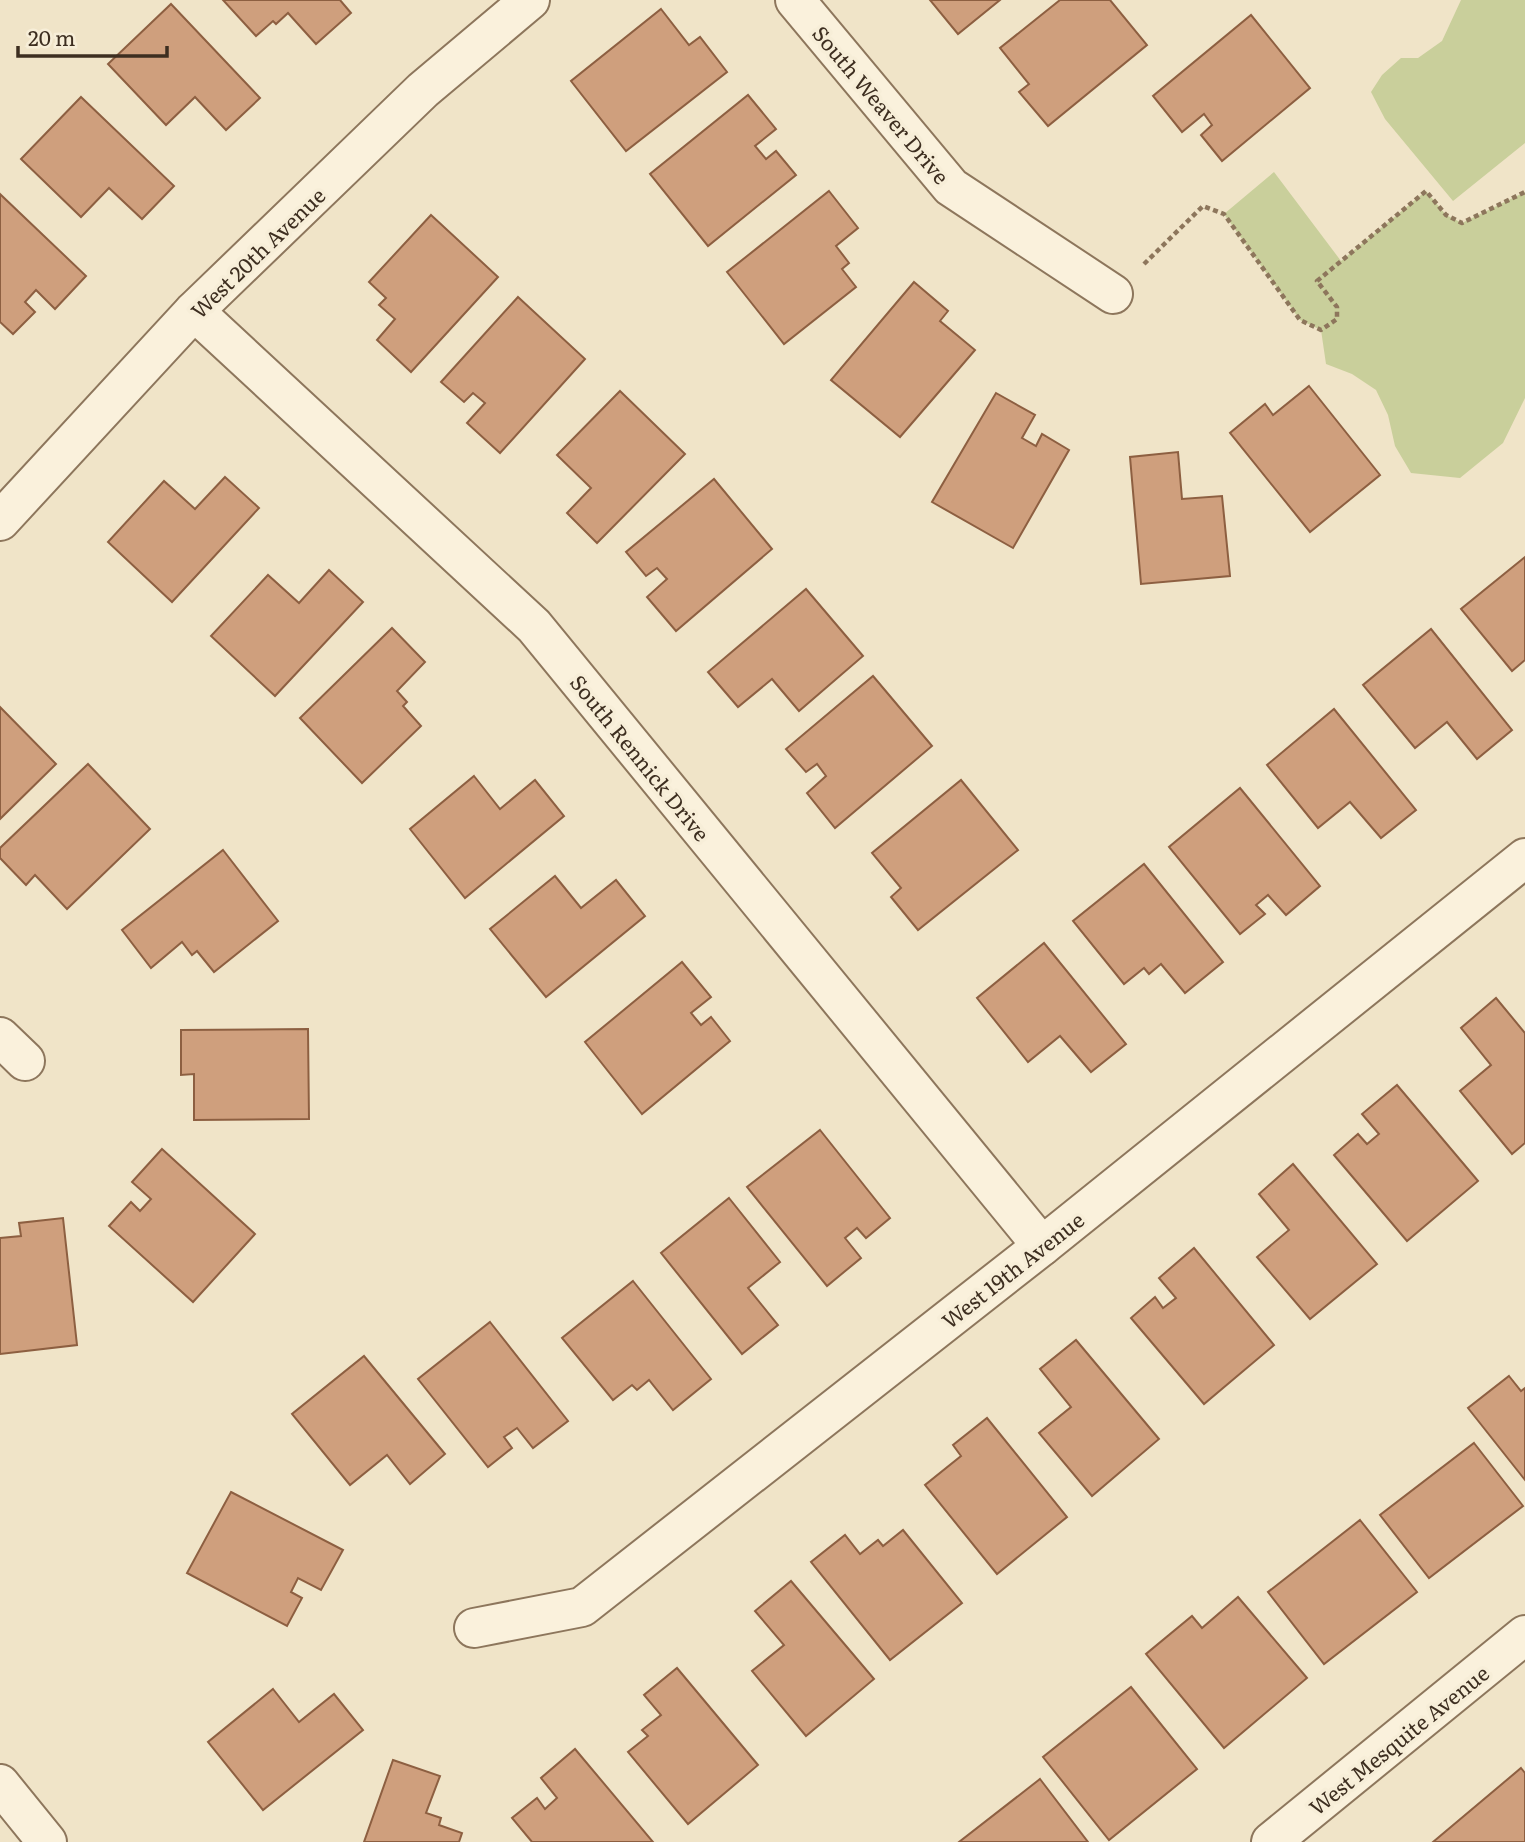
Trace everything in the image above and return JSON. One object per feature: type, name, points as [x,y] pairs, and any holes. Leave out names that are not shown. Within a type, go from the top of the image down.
[{"type":"street","name":"West 20th Avenue","points":[[0,521],[194,312],[423,90],[530,0]]},
{"type":"street","name":"South Weaver Drive","points":[[795,0],[951,187],[1113,294]]},
{"type":"street","name":"South Rennick Drive","points":[[194,312],[534,626],[1042,1246]]},
{"type":"street","name":"West 19th Avenue","points":[[474,1628],[582,1607],[1042,1246],[1525,858]]},
{"type":"street","name":"West Mesquite Avenue","points":[[1271,1842],[1525,1635]]},
{"type":"street","points":[[0,1784],[47,1842]]},
{"type":"path","points":[[1113,294],[1203,206],[1224,215],[1300,320],[1321,330],[1337,320],[1337,307],[1317,281],[1426,191],[1446,215],[1462,223],[1525,192]]},
{"type":"green space","points":[[1461,0],[1525,0],[1525,143],[1453,201],[1385,119],[1371,92],[1382,75],[1401,58],[1418,58],[1442,41]]},
{"type":"green space","points":[[1274,172],[1341,261],[1426,191],[1446,215],[1462,223],[1525,192],[1525,398],[1503,443],[1460,478],[1411,473],[1395,446],[1388,415],[1376,390],[1352,374],[1326,364],[1321,330],[1300,320],[1224,214]]},
{"type":"building","points":[[223,0],[340,0],[351,13],[316,44],[288,13],[276,24],[273,21],[256,36]]},
{"type":"building","points":[[930,0],[1000,0],[958,34]]},
{"type":"building","points":[[1060,0],[1110,0],[1147,45],[1048,126],[1019,92],[1029,84],[1000,48]]},
{"type":"building","points":[[171,4],[260,98],[226,130],[195,97],[166,125],[108,64]]},
{"type":"building","points":[[661,9],[689,45],[700,37],[727,72],[626,151],[571,81]]},
{"type":"building","points":[[1251,15],[1310,88],[1222,161],[1201,135],[1212,125],[1204,114],[1182,132],[1153,96]]},
{"type":"building","points":[[748,95],[776,129],[755,146],[766,159],[776,151],[796,175],[708,246],[650,174]]},
{"type":"building","points":[[81,97],[174,186],[142,219],[109,188],[81,217],[21,159]]},
{"type":"building","points":[[829,191],[858,228],[836,246],[849,263],[842,269],[856,287],[784,344],[727,272]]},
{"type":"building","points":[[0,194],[86,276],[55,309],[36,290],[25,302],[35,312],[13,334],[0,322]]},
{"type":"building","points":[[431,215],[498,277],[411,372],[377,340],[395,319],[379,305],[386,298],[369,282]]},
{"type":"building","points":[[914,282],[948,311],[940,321],[975,350],[900,437],[831,380]]},
{"type":"building","points":[[518,297],[585,359],[500,453],[467,423],[485,403],[473,393],[464,402],[441,382]]},
{"type":"building","points":[[1309,386],[1380,475],[1310,532],[1230,433],[1265,404],[1273,415]]},
{"type":"building","points":[[620,391],[685,454],[597,543],[567,513],[591,488],[557,455]]},
{"type":"building","points":[[996,393],[1035,415],[1022,438],[1036,446],[1042,434],[1069,450],[1013,548],[932,502]]},
{"type":"building","points":[[1178,452],[1182,499],[1222,496],[1230,576],[1141,584],[1130,457]]},
{"type":"building","points":[[225,477],[259,508],[172,602],[108,542],[164,481],[195,509]]},
{"type":"building","points":[[714,479],[772,549],[676,631],[647,597],[667,579],[657,568],[646,576],[626,552]]},
{"type":"building","points":[[1525,557],[1525,660],[1512,671],[1461,609]]},
{"type":"building","points":[[329,570],[363,602],[275,696],[211,636],[268,575],[299,603]]},
{"type":"building","points":[[806,589],[863,656],[799,711],[772,679],[738,707],[708,672]]},
{"type":"building","points":[[392,628],[425,662],[397,691],[407,702],[403,706],[421,726],[362,783],[300,718]]},
{"type":"building","points":[[1431,629],[1512,730],[1477,759],[1447,722],[1415,748],[1363,685]]},
{"type":"building","points":[[873,676],[932,746],[835,828],[807,793],[826,776],[817,764],[806,772],[786,749]]},
{"type":"building","points":[[0,707],[56,764],[0,819]]},
{"type":"building","points":[[1334,709],[1416,810],[1381,838],[1350,802],[1318,828],[1267,765]]},
{"type":"building","points":[[88,764],[150,829],[67,909],[35,875],[26,885],[0,858],[0,848]]},
{"type":"building","points":[[474,776],[500,809],[535,780],[564,816],[465,898],[410,829]]},
{"type":"building","points":[[961,780],[1018,850],[918,930],[891,897],[901,888],[872,853]]},
{"type":"building","points":[[1240,788],[1320,886],[1286,915],[1268,895],[1256,905],[1265,914],[1240,934],[1169,847]]},
{"type":"building","points":[[223,850],[278,921],[214,972],[197,951],[192,955],[182,942],[151,968],[122,930]]},
{"type":"building","points":[[1144,864],[1223,962],[1185,993],[1161,964],[1149,974],[1144,968],[1124,984],[1073,921]]},
{"type":"building","points":[[555,876],[581,908],[616,880],[645,916],[546,997],[490,929]]},
{"type":"building","points":[[1044,943],[1126,1044],[1091,1072],[1060,1036],[1028,1062],[977,998]]},
{"type":"building","points":[[682,962],[711,997],[691,1013],[701,1025],[711,1017],[730,1041],[642,1114],[585,1042]]},
{"type":"building","points":[[1496,998],[1525,1033],[1525,1143],[1512,1154],[1460,1091],[1491,1065],[1461,1028]]},
{"type":"building","points":[[308,1029],[309,1119],[194,1120],[194,1074],[181,1075],[181,1030]]},
{"type":"building","points":[[1397,1085],[1478,1181],[1407,1241],[1334,1155],[1358,1134],[1367,1144],[1379,1134],[1362,1114]]},
{"type":"building","points":[[820,1130],[890,1218],[866,1238],[857,1228],[845,1238],[861,1258],[827,1286],[747,1187]]},
{"type":"building","points":[[162,1149],[255,1234],[193,1302],[109,1226],[131,1202],[140,1211],[151,1199],[132,1182]]},
{"type":"building","points":[[1293,1164],[1377,1264],[1310,1319],[1257,1257],[1289,1230],[1259,1194]]},
{"type":"building","points":[[729,1198],[780,1262],[748,1288],[778,1325],[742,1354],[661,1253]]},
{"type":"building","points":[[63,1218],[77,1345],[0,1354],[0,1238],[21,1236],[19,1223]]},
{"type":"building","points":[[1194,1248],[1274,1345],[1204,1404],[1131,1318],[1155,1297],[1163,1308],[1176,1298],[1159,1278]]},
{"type":"building","points":[[633,1281],[711,1379],[673,1410],[649,1380],[637,1390],[632,1385],[613,1400],[562,1338]]},
{"type":"building","points":[[490,1322],[568,1421],[533,1448],[517,1428],[504,1437],[512,1448],[488,1467],[418,1379]]},
{"type":"building","points":[[1076,1340],[1159,1439],[1092,1496],[1039,1433],[1071,1407],[1040,1369]]},
{"type":"building","points":[[364,1356],[445,1454],[410,1484],[387,1455],[350,1485],[292,1414]]},
{"type":"building","points":[[1509,1376],[1521,1391],[1525,1388],[1525,1480],[1468,1408]]},
{"type":"building","points":[[987,1418],[1067,1517],[997,1574],[925,1485],[961,1456],[953,1445]]},
{"type":"building","points":[[1474,1443],[1523,1506],[1429,1578],[1380,1515]]},
{"type":"building","points":[[231,1492],[343,1550],[321,1590],[298,1578],[291,1592],[302,1598],[287,1626],[187,1573]]},
{"type":"building","points":[[1360,1520],[1417,1592],[1324,1664],[1268,1592]]},
{"type":"building","points":[[903,1530],[962,1603],[890,1660],[811,1562],[845,1535],[860,1554],[878,1540],[883,1546]]},
{"type":"building","points":[[791,1581],[874,1679],[806,1736],[752,1671],[784,1645],[755,1611]]},
{"type":"building","points":[[1238,1597],[1307,1678],[1224,1748],[1146,1654],[1192,1616],[1202,1628]]},
{"type":"building","points":[[677,1668],[758,1765],[688,1824],[628,1752],[648,1736],[642,1730],[661,1715],[644,1695]]},
{"type":"building","points":[[1131,1687],[1197,1769],[1109,1840],[1043,1757]]},
{"type":"building","points":[[273,1689],[299,1722],[334,1694],[363,1730],[263,1810],[208,1742]]},
{"type":"building","points":[[575,1749],[653,1842],[532,1842],[512,1818],[537,1798],[545,1809],[557,1798],[541,1778]]},
{"type":"building","points":[[393,1760],[440,1776],[426,1813],[441,1818],[439,1825],[462,1833],[459,1842],[364,1842]]},
{"type":"building","points":[[1521,1768],[1525,1773],[1525,1842],[1433,1842]]},
{"type":"building","points":[[1040,1779],[1088,1842],[959,1842]]}]
